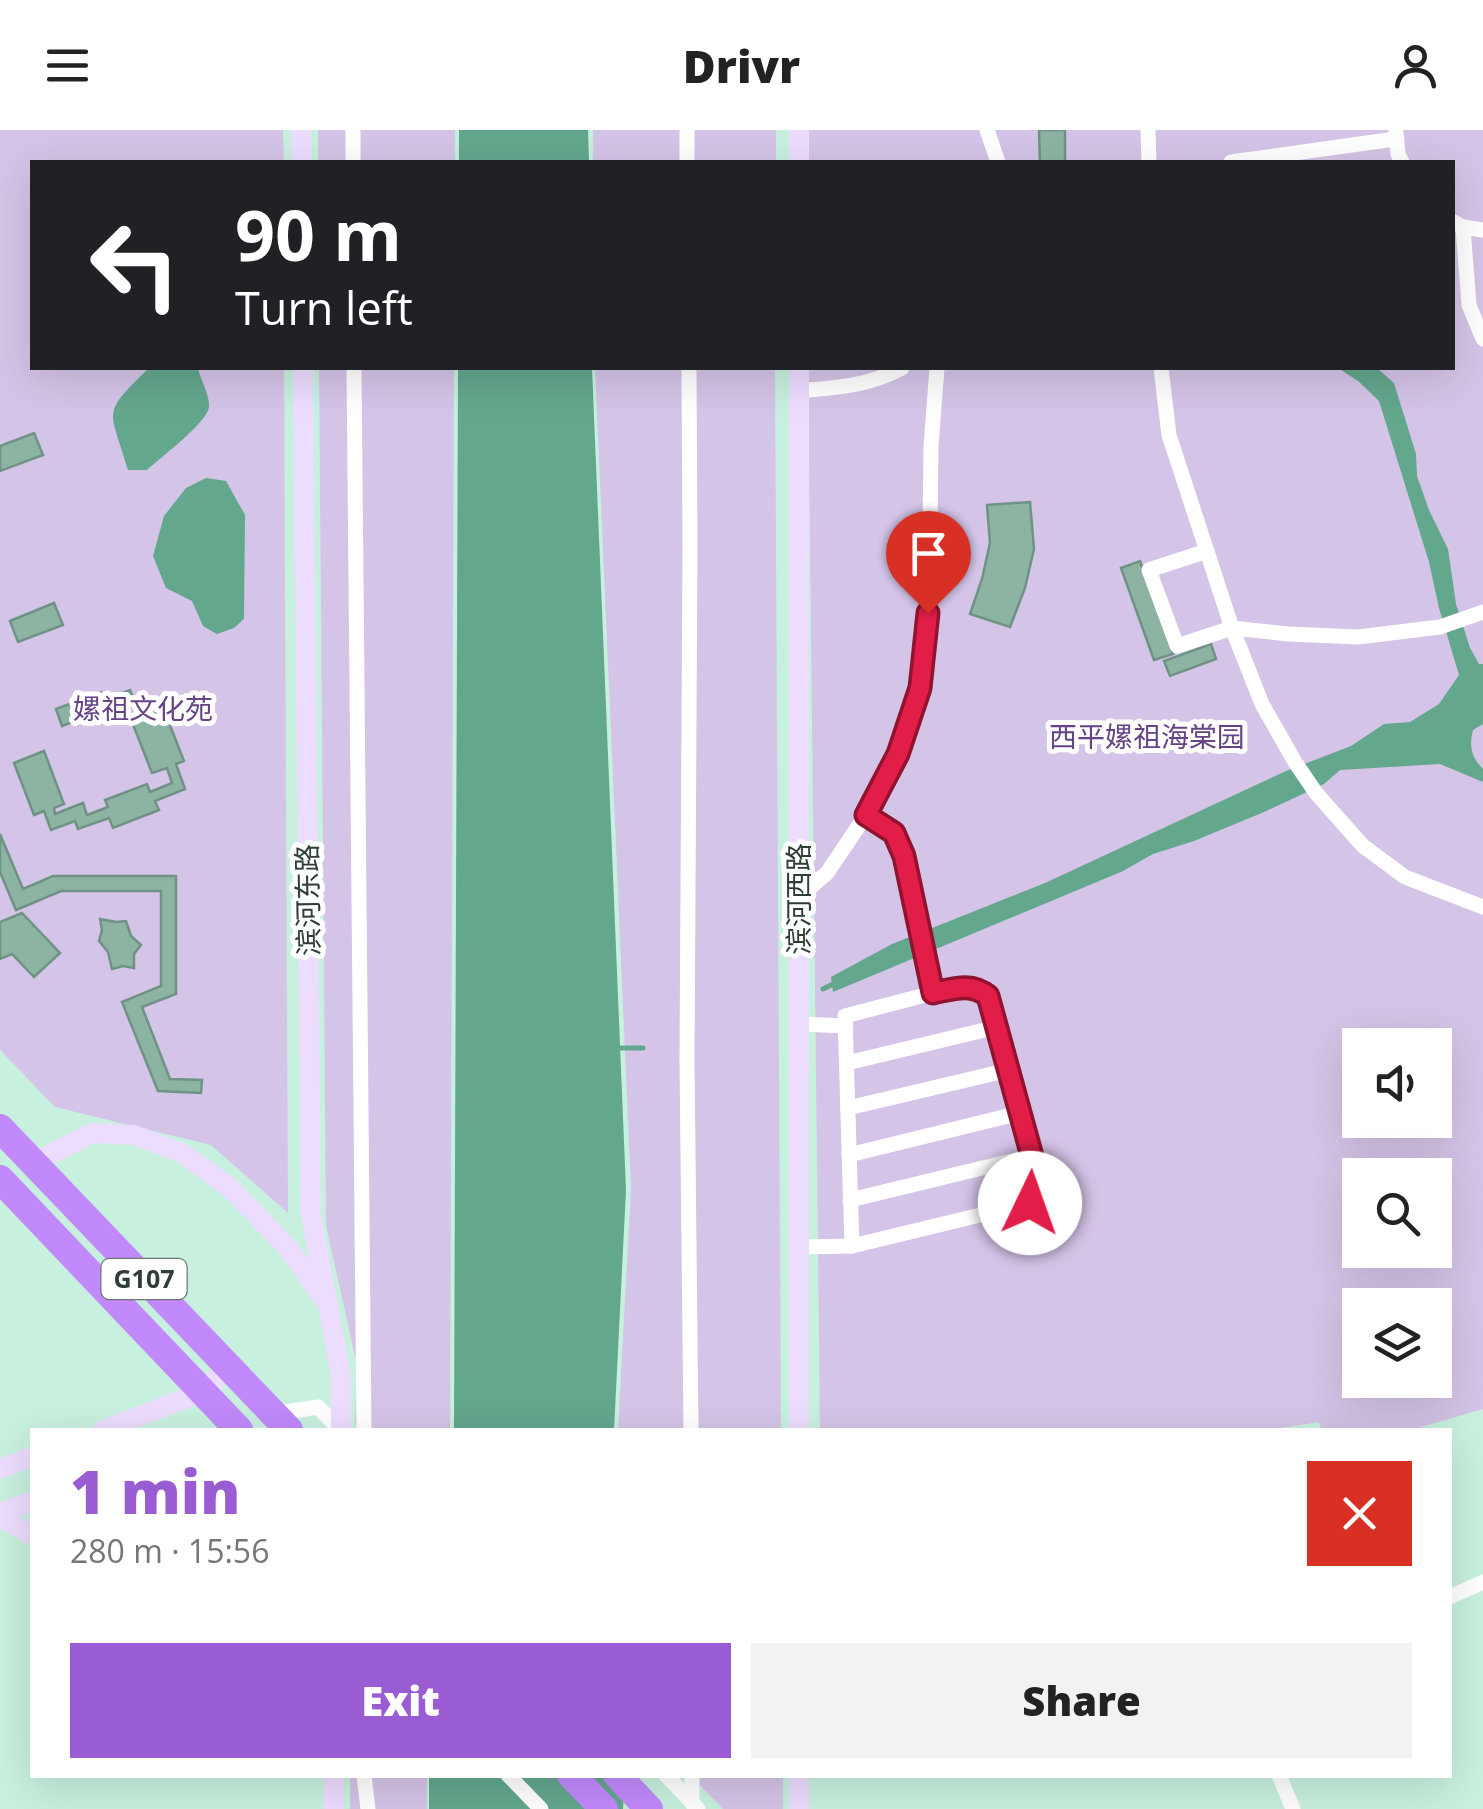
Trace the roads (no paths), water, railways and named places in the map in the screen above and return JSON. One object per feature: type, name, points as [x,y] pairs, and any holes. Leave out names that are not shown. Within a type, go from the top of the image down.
[{"type":"highway","name":"G107","points":[[0,1128],[275,1415]]},
{"type":"highway","name":"G107","points":[[0,1179],[203,1392],[231,1428]]},
{"type":"highway","points":[[574,1778],[604,1809]]},
{"type":"highway","points":[[620,1778],[649,1809]]},
{"type":"street","points":[[300,130],[301,160]]},
{"type":"street","points":[[353,130],[353,160]]},
{"type":"street","points":[[687,130],[688,160]]},
{"type":"street","points":[[798,130],[798,160]]},
{"type":"street","points":[[987,130],[997,160]]},
{"type":"street","points":[[1148,130],[1149,160]]},
{"type":"street","points":[[1243,160],[1396,135],[1402,160]]},
{"type":"street","points":[[1483,230],[1458,224],[1469,305],[1483,339]]},
{"type":"street","name":"滨河东路","points":[[303,370],[311,1215],[341,1376],[340,1428]]},
{"type":"street","points":[[354,370],[364,1428]]},
{"type":"street","points":[[689,370],[686,1060],[691,1428]]},
{"type":"street","name":"滨河西路","points":[[799,370],[799,1428]]},
{"type":"street","points":[[799,391],[852,387],[898,370]]},
{"type":"street","points":[[799,897],[826,873],[866,815],[898,754],[920,688],[928,613],[930,465],[937,370]]},
{"type":"street","points":[[1161,370],[1170,435],[1232,628],[1262,704],[1294,762],[1364,846],[1405,878],[1483,906]]},
{"type":"street","points":[[1207,550],[1149,570],[1178,646],[1232,628],[1358,636],[1440,627],[1475,615]]},
{"type":"street","points":[[866,815],[894,833],[904,856],[933,993]]},
{"type":"street","points":[[799,1248],[852,1246],[1030,1203],[1038,1192],[1038,1178],[997,1027],[988,996],[981,990],[967,986],[845,1016],[852,1246]]},
{"type":"street","points":[[799,1024],[846,1026]]},
{"type":"street","points":[[846,1063],[997,1027]]},
{"type":"street","points":[[848,1108],[1009,1070]]},
{"type":"street","points":[[849,1155],[1020,1113]]},
{"type":"street","points":[[33,1163],[92,1132],[134,1135],[182,1153],[228,1186],[290,1250],[326,1302]]},
{"type":"street","points":[[850,1200],[1032,1156]]},
{"type":"street","points":[[108,1428],[203,1392],[229,1368]]},
{"type":"street","points":[[231,1428],[318,1407],[338,1428]]},
{"type":"street","points":[[0,1469],[30,1457]]},
{"type":"street","points":[[0,1515],[30,1502]]},
{"type":"street","points":[[0,1515],[30,1534]]},
{"type":"street","points":[[1452,1596],[1483,1582]]},
{"type":"street","points":[[334,1778],[334,1809]]},
{"type":"street","points":[[364,1778],[368,1809]]},
{"type":"street","points":[[511,1778],[540,1809]]},
{"type":"street","points":[[669,1778],[691,1801]]},
{"type":"street","points":[[799,1778],[799,1809]]},
{"type":"street","points":[[1281,1778],[1293,1809]]},
{"type":"waterway","points":[[823,989],[835,983]]},
{"type":"waterway","points":[[616,1048],[643,1048]]},
{"type":"park label","name":"嫘祖文化苑","points":[[143,709]]},
{"type":"park label","name":"西平嫘祖海棠园","points":[[1147,737]]}]
